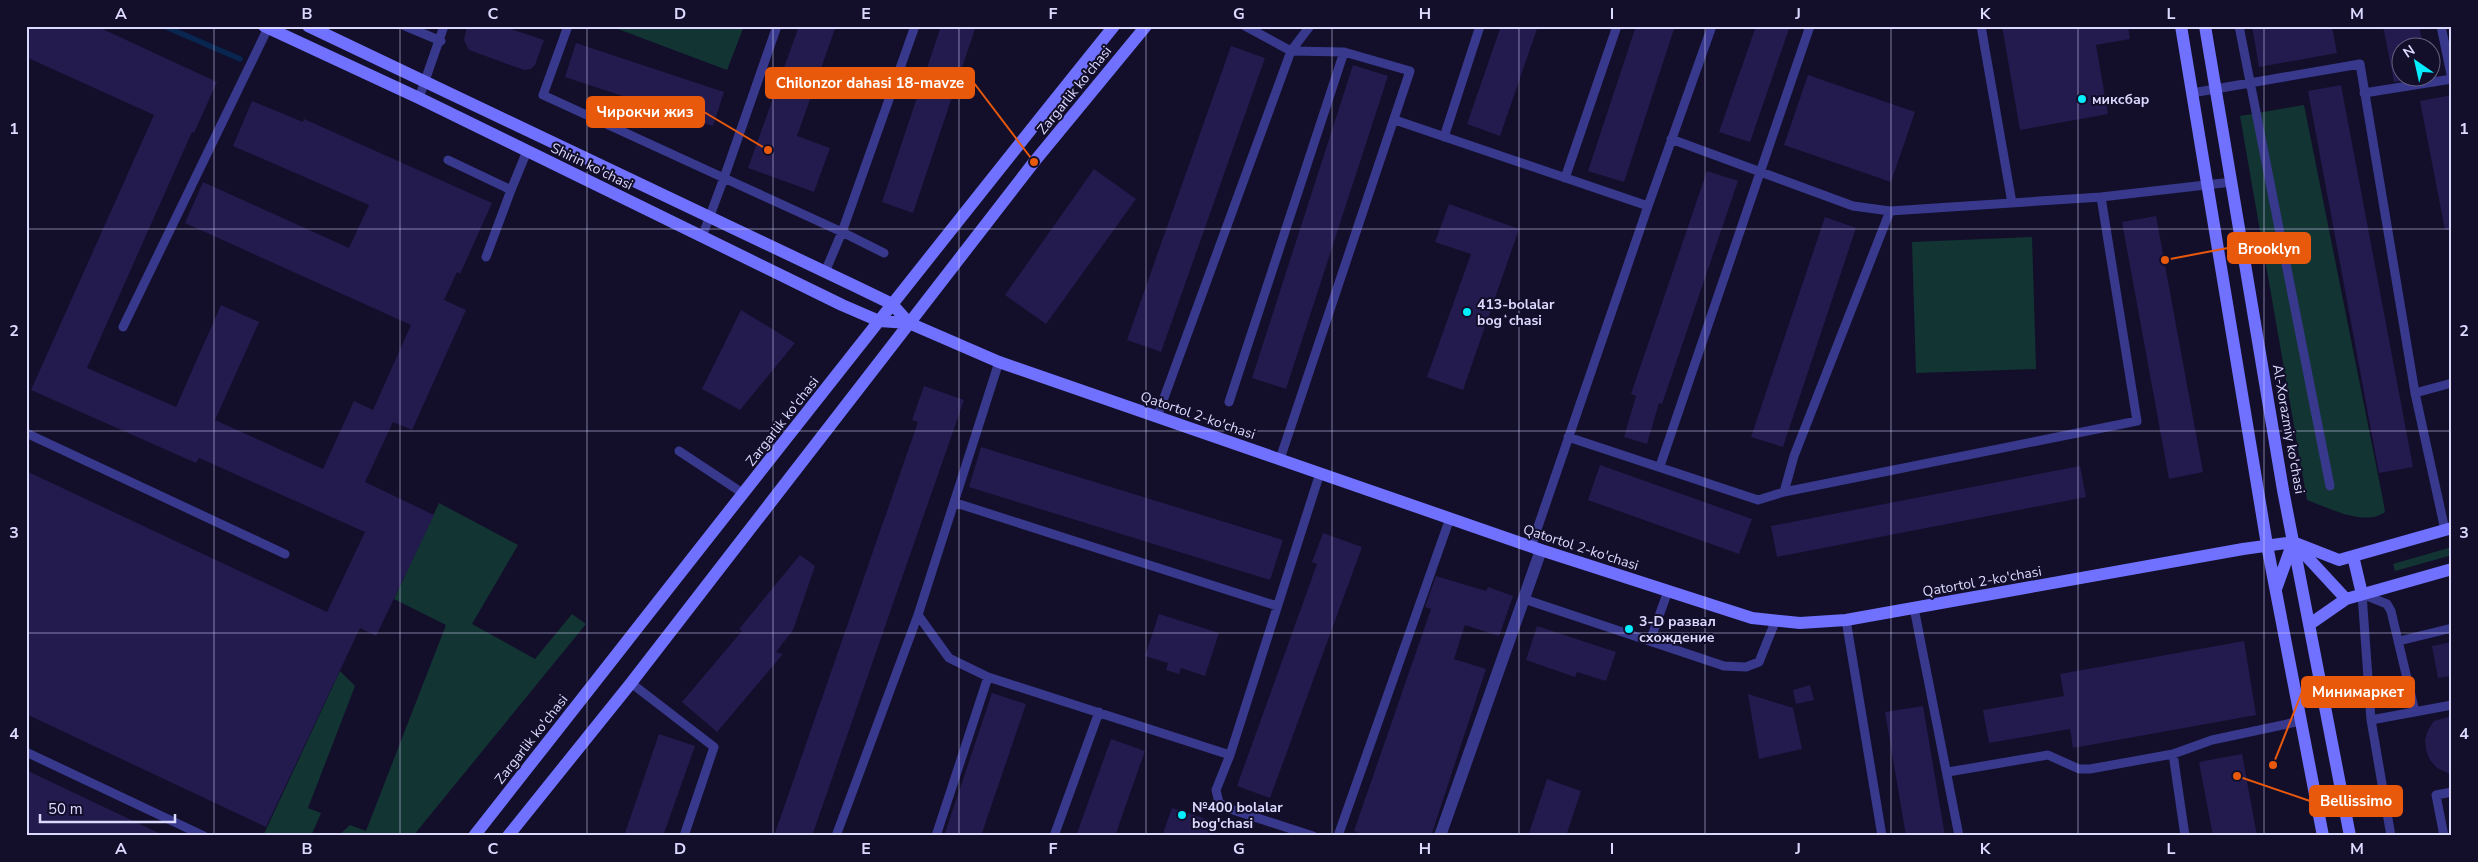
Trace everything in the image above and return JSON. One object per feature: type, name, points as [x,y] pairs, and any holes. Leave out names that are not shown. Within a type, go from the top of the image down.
[{"type":"main road","name":"Zargarlik ko'chasi","points":[[474,836],[892,304],[1114,26]]},
{"type":"main road","name":"Zargarlik ko'chasi","points":[[508,836],[632,683],[858,393],[1034,162],[1146,26]]},
{"type":"main road","points":[[2180,26],[2267,545],[2323,836]]},
{"type":"main road","name":"Al-Xorazmiy ko'chasi","points":[[2205,26],[2293,542],[2350,836]]},
{"type":"main road","name":"Shirin ko'chasi","points":[[266,27],[419,98],[879,322],[910,323]]},
{"type":"main road","name":"Shirin ko'chasi","points":[[315,28],[892,304]]},
{"type":"main road","name":"Qatortol 2-ko'chasi","points":[[892,304],[910,323],[999,362],[1536,548],[1752,618],[1775,622],[1800,623],[1846,620],[2267,545],[2293,542],[2339,560],[2449,529]]},
{"type":"main road","points":[[2276,589],[2293,542],[2346,598]]},
{"type":"main road","points":[[2353,556],[2362,594]]},
{"type":"main road","points":[[2310,624],[2346,598],[2452,569]]},
{"type":"street","points":[[1440,836],[1524,598],[1536,548]]},
{"type":"lane","points":[[405,26],[441,40]]},
{"type":"lane","points":[[419,98],[441,40],[444,26]]},
{"type":"lane","points":[[568,26],[543,95],[884,253]]},
{"type":"lane","points":[[702,237],[777,26]]},
{"type":"lane","points":[[825,272],[842,232],[915,26]]},
{"type":"lane","points":[[1244,26],[1291,50],[1344,52],[1410,71],[1280,460]]},
{"type":"lane","points":[[1157,417],[1291,50],[1310,26]]},
{"type":"lane","points":[[1444,137],[1480,26]]},
{"type":"lane","points":[[1565,178],[1617,26]]},
{"type":"lane","points":[[1536,548],[1568,437],[1712,26]]},
{"type":"lane","points":[[1660,466],[1810,26]]},
{"type":"lane","points":[[1981,26],[2012,203]]},
{"type":"lane","points":[[2239,26],[2330,486]]},
{"type":"lane","points":[[2364,93],[2452,79],[2441,26]]},
{"type":"lane","points":[[123,327],[266,27]]},
{"type":"lane","points":[[309,48],[315,28]]},
{"type":"lane","points":[[1229,402],[1344,52]]},
{"type":"lane","points":[[2192,93],[2360,64],[2415,393],[2449,529]]},
{"type":"lane","points":[[1395,120],[1648,206]]},
{"type":"lane","points":[[1671,139],[1854,206],[1890,211],[2100,197],[2232,182]]},
{"type":"lane","points":[[486,257],[526,151]]},
{"type":"lane","points":[[448,160],[511,190]]},
{"type":"lane","points":[[1568,437],[1758,500],[1784,492],[2137,421],[2100,197]]},
{"type":"lane","points":[[1784,492],[1794,456],[1890,211]]},
{"type":"lane","points":[[836,836],[918,615],[956,503],[999,362]]},
{"type":"lane","points":[[2415,393],[2452,383]]},
{"type":"lane","points":[[26,433],[285,554]]},
{"type":"lane","points":[[679,451],[744,494]]},
{"type":"lane","points":[[1313,836],[1300,834],[1219,803],[1216,790],[1230,755],[1320,474]]},
{"type":"lane","points":[[956,503],[1277,606]]},
{"type":"lane","points":[[1338,836],[1450,518]]},
{"type":"lane","points":[[1650,641],[1668,591]]},
{"type":"lane","points":[[2391,836],[2371,720],[2362,594],[2388,604],[2392,611],[2415,712]]},
{"type":"lane","points":[[1524,598],[1724,666],[1746,667],[1759,662],[1775,622]]},
{"type":"lane","points":[[1914,608],[1948,772],[1959,836]]},
{"type":"lane","points":[[918,615],[949,658],[988,677],[1230,755]]},
{"type":"lane","points":[[1846,620],[1882,836]]},
{"type":"lane","points":[[2399,640],[2452,628]]},
{"type":"lane","points":[[936,836],[988,677]]},
{"type":"lane","points":[[632,683],[714,747],[684,836]]},
{"type":"lane","points":[[2371,720],[2452,705]]},
{"type":"lane","points":[[1054,836],[1099,712]]},
{"type":"lane","points":[[1948,772],[2048,755],[2079,769],[2172,754],[2212,740],[2301,721]]},
{"type":"lane","points":[[26,752],[204,836]]},
{"type":"lane","points":[[2172,754],[2185,836]]},
{"type":"lane","points":[[2444,836],[2436,795],[2452,792]]},
{"type":"green space","points":[[610,26],[744,26],[727,70]]},
{"type":"green space","points":[[2304,105],[2385,512],[2367,518],[2347,515],[2307,500],[2240,116]]},
{"type":"green space","points":[[2032,237],[2036,369],[1916,373],[1912,242]]},
{"type":"green space","points":[[439,503],[518,545],[472,624],[535,659],[572,614],[586,624],[413,836],[338,836],[350,825],[366,831],[446,625],[394,599]]},
{"type":"green space","points":[[2452,547],[2452,555],[2395,571],[2393,564]]},
{"type":"green space","points":[[340,671],[355,686],[308,808],[321,813],[311,836],[263,836]]},
{"type":"building","points":[[26,26],[96,26],[217,82],[194,133],[192,132],[87,368],[176,407],[221,305],[259,322],[215,420],[323,469],[354,401],[373,410],[411,325],[185,223],[203,182],[349,248],[369,205],[233,146],[252,101],[303,122],[304,119],[492,203],[460,274],[457,272],[444,300],[466,310],[412,430],[393,422],[365,482],[434,515],[376,636],[360,628],[266,827],[26,714],[26,471],[327,612],[365,532],[199,458],[196,463],[31,390],[154,115],[26,57]]},
{"type":"building","points":[[467,26],[502,26],[544,40],[535,65],[531,69],[524,70],[469,50],[464,40]]},
{"type":"building","points":[[799,26],[836,26],[797,136],[830,148],[814,192],[748,168]]},
{"type":"building","points":[[941,26],[976,26],[913,213],[882,202]]},
{"type":"building","points":[[1501,26],[1538,26],[1500,136],[1467,124]]},
{"type":"building","points":[[1636,26],[1675,26],[1624,182],[1588,171]]},
{"type":"building","points":[[1756,26],[1790,26],[1750,142],[1719,132]]},
{"type":"building","points":[[2002,26],[2128,26],[2130,39],[2096,45],[2108,114],[2020,130]]},
{"type":"building","points":[[2252,26],[2332,26],[2337,53],[2259,67]]},
{"type":"building","points":[[2383,26],[2419,26],[2422,38],[2390,38],[2390,62]]},
{"type":"building","points":[[576,43],[724,92],[713,126],[565,77]]},
{"type":"building","points":[[1231,46],[1265,58],[1161,352],[1127,340]]},
{"type":"building","points":[[1353,65],[1388,76],[1286,389],[1252,378]]},
{"type":"building","points":[[1808,75],[1915,112],[1891,182],[1784,145]]},
{"type":"building","points":[[2341,85],[2413,467],[2379,473],[2308,91]]},
{"type":"building","points":[[2452,95],[2452,229],[2445,230],[2420,101]]},
{"type":"building","points":[[1094,169],[1136,199],[1046,324],[1005,295]]},
{"type":"building","points":[[1707,171],[1738,181],[1662,404],[1659,403],[1647,444],[1624,437],[1636,396],[1631,394]]},
{"type":"building","points":[[1449,204],[1519,229],[1463,390],[1427,377],[1471,254],[1435,242]]},
{"type":"building","points":[[2156,216],[2203,472],[2169,479],[2122,222]]},
{"type":"building","points":[[1825,217],[1856,228],[1783,447],[1751,437]]},
{"type":"building","points":[[741,310],[795,343],[740,410],[702,389]]},
{"type":"building","points":[[924,386],[964,400],[812,836],[774,836],[918,422],[912,420]]},
{"type":"building","points":[[981,447],[1283,540],[1270,580],[969,487]]},
{"type":"building","points":[[1600,465],[1752,519],[1739,554],[1588,500]]},
{"type":"building","points":[[2080,466],[2086,497],[1777,557],[1771,526]]},
{"type":"building","points":[[1323,533],[1362,547],[1270,798],[1237,786],[1317,564],[1312,562]]},
{"type":"building","points":[[800,555],[815,566],[793,630],[776,652],[783,654],[717,732],[682,702],[742,631],[739,629]]},
{"type":"building","points":[[1436,576],[1486,591],[1488,587],[1513,596],[1499,636],[1465,625],[1454,659],[1486,669],[1431,836],[1369,836],[1354,831],[1431,609],[1425,607]]},
{"type":"building","points":[[1159,614],[1219,633],[1205,676],[1181,668],[1179,674],[1166,670],[1168,663],[1145,656]]},
{"type":"building","points":[[1537,626],[1616,652],[1606,681],[1577,672],[1575,677],[1526,660]]},
{"type":"building","points":[[2244,641],[2256,715],[2073,748],[2070,729],[1989,743],[1983,710],[2064,696],[2060,674]]},
{"type":"building","points":[[2452,642],[2452,676],[2438,678],[2432,646]]},
{"type":"building","points":[[1810,685],[1814,700],[1796,704],[1793,690]]},
{"type":"building","points":[[992,693],[1026,704],[981,836],[944,836]]},
{"type":"building","points":[[1748,694],[1793,708],[1802,749],[1759,759]]},
{"type":"building","points":[[1923,706],[1945,836],[1906,836],[1885,712]]},
{"type":"building","points":[[2452,716],[2452,775],[2437,768],[2430,760],[2425,740],[2428,730],[2434,721]]},
{"type":"building","points":[[659,734],[695,746],[663,836],[624,836]]},
{"type":"building","points":[[1111,739],[1145,751],[1115,836],[1076,836]]},
{"type":"building","points":[[2242,754],[2257,836],[2213,836],[2199,762]]},
{"type":"building","points":[[26,770],[165,836],[26,836]]},
{"type":"building","points":[[1547,779],[1581,791],[1566,836],[1528,836]]},
{"type":"building","points":[[1172,808],[1215,822],[1210,836],[1162,836]]},
{"type":"waterway","points":[[164,26],[240,59]]},
{"type":"place","name":"миксбар","points":[[2082,99]]},
{"type":"place","name":"Чирокчи жиз","points":[[768,150]]},
{"type":"place","name":"Chilonzor dahasi 18-mavze","points":[[1034,162]]},
{"type":"place","name":"Brooklyn","points":[[2165,260]]},
{"type":"place","name":"413-bolalar bogʻchasi","points":[[1467,312]]},
{"type":"place","name":"3-D развал схождение","points":[[1629,629]]},
{"type":"place","name":"Минимаркет","points":[[2273,765]]},
{"type":"place","name":"Bellissimo","points":[[2237,776]]},
{"type":"place","name":"№400 bolalar bog'chasi","points":[[1182,815]]}]
